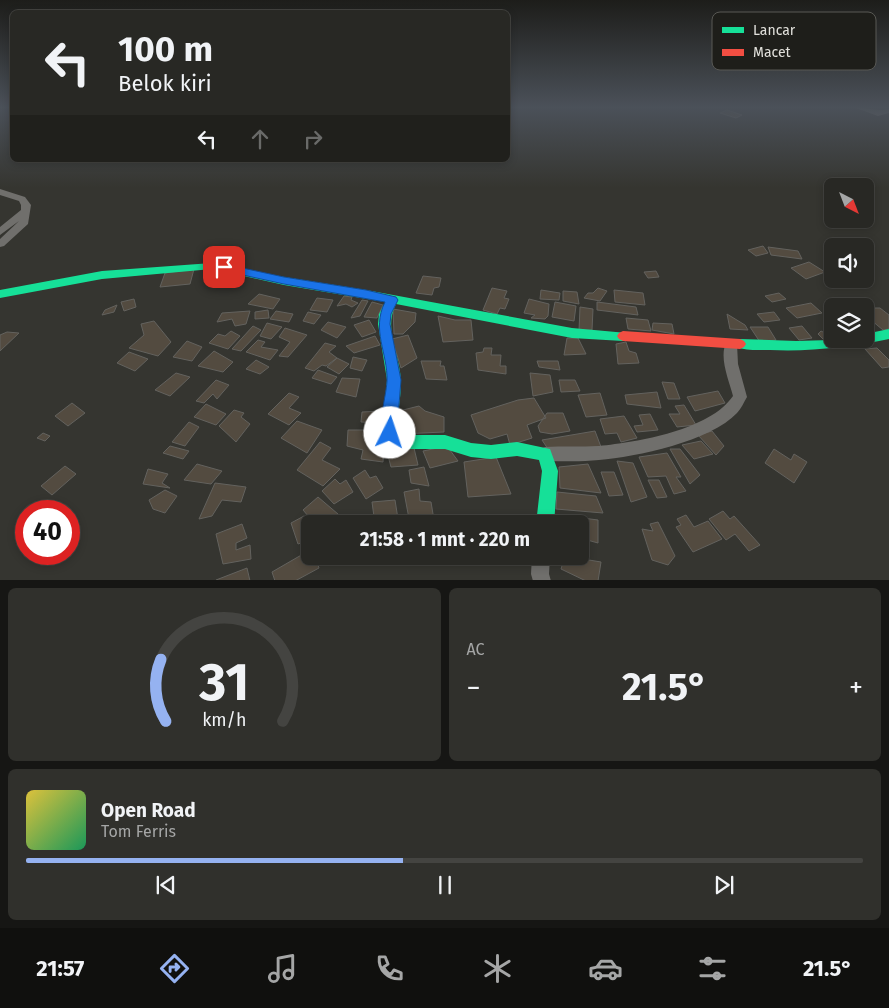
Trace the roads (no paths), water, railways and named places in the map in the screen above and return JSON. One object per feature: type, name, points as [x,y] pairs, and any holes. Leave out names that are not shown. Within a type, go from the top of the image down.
[{"type":"street","points":[[0,192],[24,201],[26,210],[23,224],[0,244]]},
{"type":"street","points":[[0,232],[26,210]]},
{"type":"street","points":[[0,294],[102,275],[212,266],[572,333],[731,344],[804,346],[868,339],[889,334]]},
{"type":"street","points":[[392,300],[385,314],[384,324],[394,380],[389,429],[393,437],[401,442],[445,442],[471,450],[491,452],[517,449],[545,454],[605,453],[648,444],[714,424],[732,412],[740,397],[731,364],[731,344]]},
{"type":"street","points":[[545,454],[550,472],[546,515]]},
{"type":"street","points":[[540,565],[542,580]]}]
